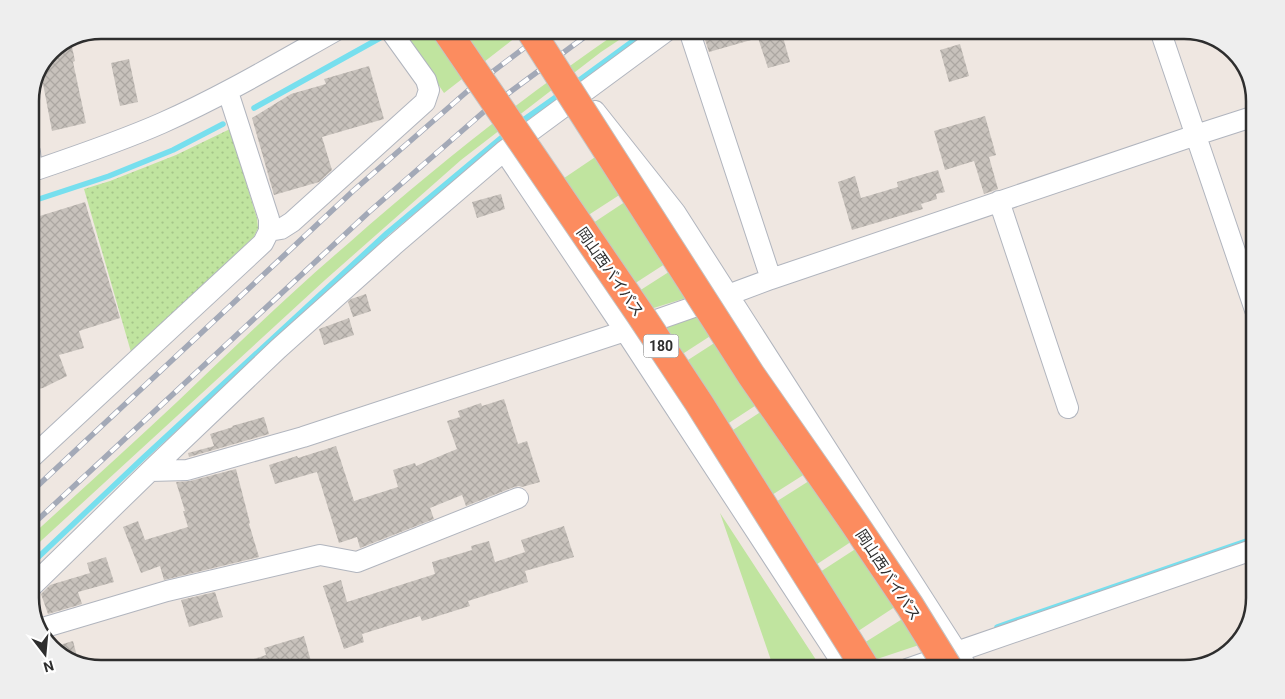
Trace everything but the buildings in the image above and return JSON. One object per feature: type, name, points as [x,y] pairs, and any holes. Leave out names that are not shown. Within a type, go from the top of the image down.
[{"type":"highway","name":"岡山西バイパス","points":[[452,39],[699,403],[860,660]]},
{"type":"highway","name":"岡山西バイパス","points":[[536,39],[750,375],[910,606],[953,660]]},
{"type":"street","points":[[39,163],[102,147],[162,123],[228,92],[321,39]]},
{"type":"street","points":[[270,231],[281,229],[292,222],[425,102],[429,90],[426,80],[396,39]]},
{"type":"street","points":[[39,579],[278,349],[393,246],[504,151],[656,39]]},
{"type":"street","points":[[693,39],[771,279]]},
{"type":"street","points":[[1163,39],[1246,283]]},
{"type":"street","points":[[39,451],[262,243],[270,231],[269,219],[228,92]]},
{"type":"street","points":[[581,94],[675,212],[953,660],[1246,552]]},
{"type":"street","points":[[150,471],[187,470],[303,438],[625,331],[999,201],[1246,119]]},
{"type":"street","points":[[504,151],[625,331],[840,660]]},
{"type":"street","points":[[999,201],[1068,408]]},
{"type":"street","points":[[46,627],[167,591],[320,555],[357,562],[518,498]]},
{"type":"green space","points":[[407,39],[513,39],[444,93]]},
{"type":"green space","points":[[608,39],[620,39],[461,160],[325,280],[39,543],[39,529],[328,261],[415,186],[551,80]]},
{"type":"green space","points":[[230,129],[257,218],[258,228],[254,237],[131,352],[84,189],[110,181],[176,155]]},
{"type":"green space","points":[[616,143],[715,286],[712,290],[631,315],[542,193]],"holes":[[[641,181],[646,188],[578,233],[573,225]],[[685,251],[689,259],[625,300],[620,293]]]},
{"type":"green space","points":[[719,309],[726,310],[734,316],[916,593],[840,643],[711,451],[646,349],[647,337],[656,330]],"holes":[[[732,322],[736,329],[671,371],[667,364]],[[778,391],[782,398],[716,441],[712,434]],[[827,460],[831,467],[760,512],[756,505]],[[872,528],[877,535],[803,583],[799,576]]]},
{"type":"green space","points":[[720,513],[816,660],[771,660]]},
{"type":"green space","points":[[923,606],[943,637],[874,660],[852,660],[848,653]]},
{"type":"waterway","points":[[254,108],[378,39]]},
{"type":"waterway","points":[[574,84],[636,39]]},
{"type":"waterway","points":[[519,123],[563,92]]},
{"type":"waterway","points":[[39,199],[109,176],[173,150],[223,124]]},
{"type":"waterway","points":[[39,556],[387,233],[508,132]]},
{"type":"waterway","points":[[997,627],[1246,541]]},
{"type":"railway","points":[[39,485],[353,191],[471,88],[536,39]]},
{"type":"railway","points":[[39,519],[369,212],[487,109],[582,39]]}]
